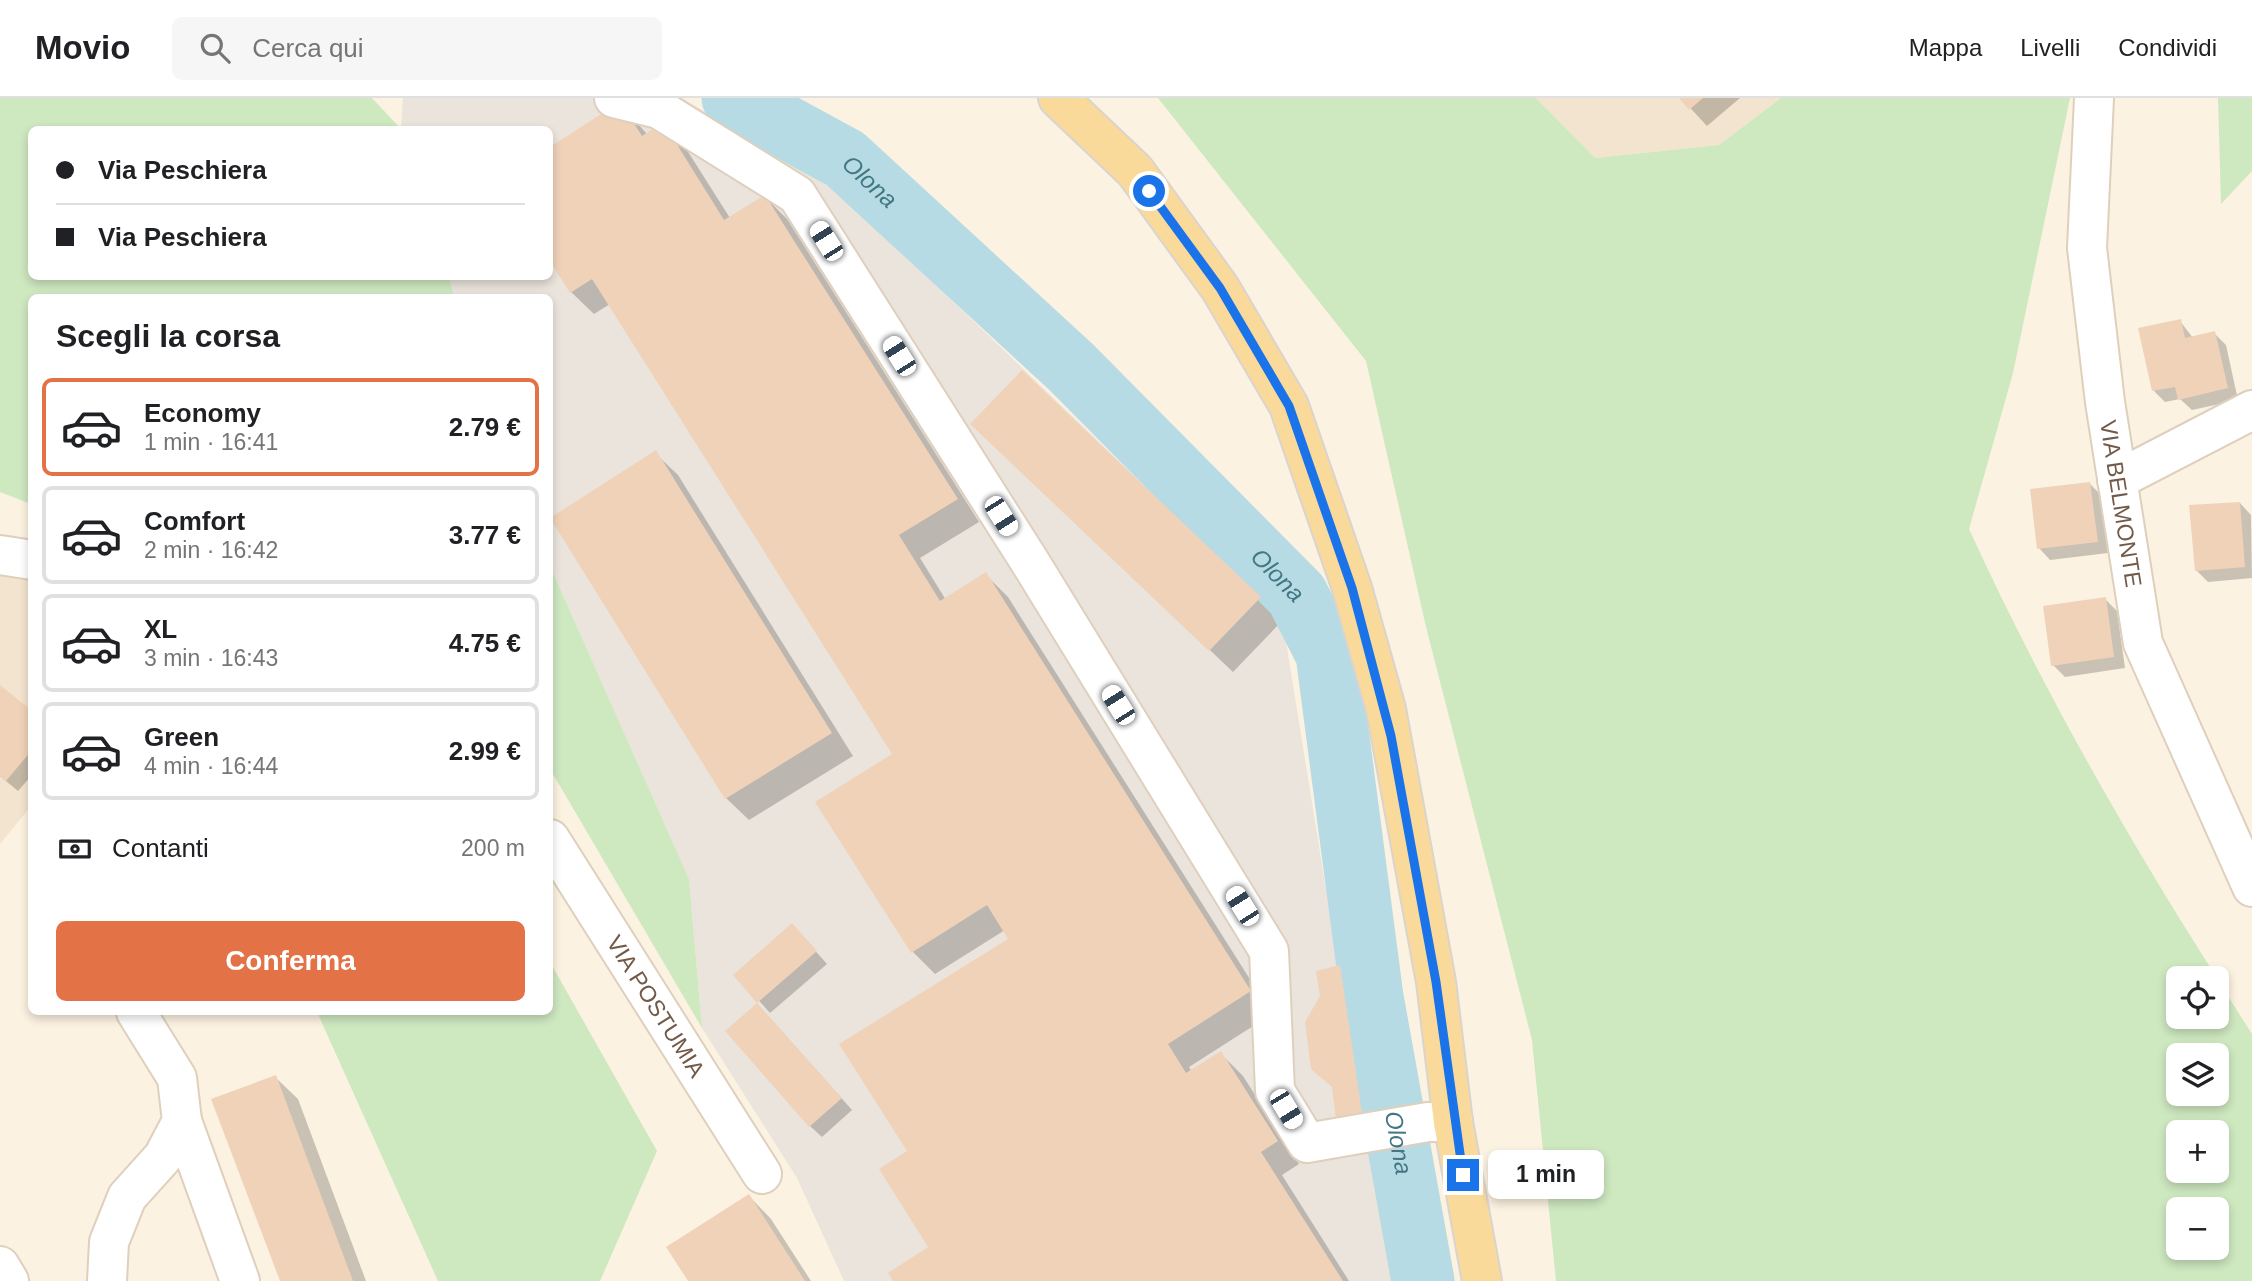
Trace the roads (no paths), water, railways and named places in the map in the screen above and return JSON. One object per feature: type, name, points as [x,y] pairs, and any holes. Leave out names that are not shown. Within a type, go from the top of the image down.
[{"type":"main road","points":[[1058,98],[1135,171],[1220,288],[1289,406],[1352,588],[1386,709],[1436,982],[1441,1122],[1482,1281]]},
{"type":"street","points":[[614,98],[659,109],[797,195],[1023,551],[1269,951],[1275,1091],[1307,1143],[1356,1133],[1441,1122]]},
{"type":"street","name":"VIA BELMONTE","points":[[2094,98],[2087,248],[2117,480],[2143,643],[2252,887]]},
{"type":"street","points":[[2117,480],[2252,410]]},
{"type":"street","points":[[0,555],[28,559]]},
{"type":"street","name":"VIA POSTUMIA","points":[[553,844],[762,1174]]},
{"type":"street","points":[[138,1015],[177,1078],[182,1121],[240,1281]]},
{"type":"street","points":[[107,1281],[109,1242],[127,1197],[163,1157],[182,1121]]},
{"type":"street","points":[[0,1266],[9,1281]]},
{"type":"waterway","name":"Olona","points":[[733,98],[845,159],[1071,367],[1297,595],[1327,654],[1372,997],[1423,1281]]}]
